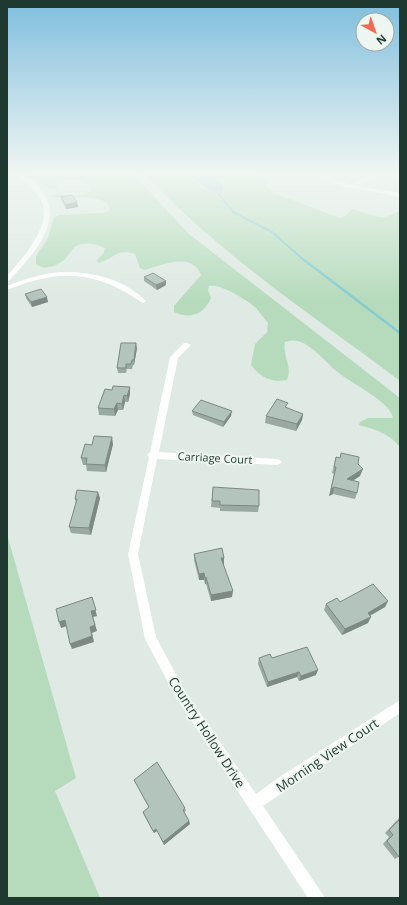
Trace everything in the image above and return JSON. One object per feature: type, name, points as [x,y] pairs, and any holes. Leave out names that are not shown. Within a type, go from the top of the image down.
[{"type":"street","points":[[7,280],[33,251],[44,229],[48,214]]},
{"type":"street","points":[[7,288],[30,279],[49,276],[67,274],[89,276],[111,282],[126,289],[143,302]]},
{"type":"street","name":"Country Hollow Drive","points":[[187,345],[174,357],[152,455],[133,554],[140,597],[151,639],[180,695],[317,898]]},
{"type":"street","name":"Carriage Court","points":[[152,455],[278,462]]},
{"type":"street","name":"Morning View Court","points":[[254,804],[286,781],[400,706]]},
{"type":"green space","points":[[171,214],[189,234],[400,398],[400,447],[391,438],[382,433],[359,425],[360,422],[368,418],[393,418],[391,412],[386,406],[335,370],[315,351],[305,344],[292,340],[285,342],[284,347],[289,370],[287,380],[271,380],[258,373],[251,365],[255,344],[267,332],[268,323],[256,308],[247,301],[226,289],[209,286],[208,290],[211,298],[201,312],[186,315],[174,312],[174,306],[201,275],[197,268],[191,263],[168,263],[144,270],[140,268],[135,254],[123,252],[98,263],[97,260],[103,254],[105,248],[94,244],[82,244],[75,247],[65,259],[54,266],[43,267],[36,264],[36,256],[48,238],[54,217],[59,215]]},
{"type":"green space","points":[[185,214],[330,214],[340,218],[347,214],[370,214],[384,217],[391,214],[400,214],[400,381],[266,282],[202,230]]},
{"type":"green space","points":[[7,534],[76,778],[55,791],[100,898],[7,898]]},
{"type":"building","points":[[153,273],[166,281],[156,285],[144,277]]},
{"type":"building","points":[[41,289],[47,297],[31,302],[25,294]]},
{"type":"building","points":[[121,343],[136,343],[134,360],[132,360],[131,364],[126,364],[126,368],[117,368]]},
{"type":"building","points":[[113,386],[130,387],[127,396],[124,395],[122,404],[117,403],[114,409],[98,408],[105,389],[112,390]]},
{"type":"building","points":[[277,399],[288,403],[285,407],[303,414],[297,424],[266,416]]},
{"type":"building","points":[[201,400],[232,411],[224,422],[192,411]]},
{"type":"building","points":[[94,436],[112,437],[105,465],[86,464],[87,458],[81,458],[85,444],[92,445]]},
{"type":"building","points":[[341,453],[359,457],[358,464],[363,469],[347,479],[359,482],[357,493],[334,487],[331,489],[336,467],[334,467],[336,457],[340,458]]},
{"type":"building","points":[[213,487],[259,490],[259,506],[220,505],[220,501],[212,501]]},
{"type":"building","points":[[77,490],[98,492],[89,528],[69,527],[77,499],[75,499]]},
{"type":"building","points":[[222,548],[224,558],[221,558],[233,591],[211,595],[204,573],[199,574],[194,554]]},
{"type":"building","points":[[373,584],[388,601],[368,613],[371,617],[345,629],[326,604],[337,598],[340,602]]},
{"type":"building","points":[[92,597],[96,610],[91,611],[95,625],[90,627],[92,636],[70,644],[65,620],[59,622],[56,609]]},
{"type":"building","points":[[307,647],[318,670],[301,676],[299,672],[268,682],[259,658],[270,654],[272,658]]},
{"type":"building","points":[[157,762],[185,808],[183,810],[189,821],[163,842],[156,829],[153,831],[143,812],[149,807],[134,780]]},
{"type":"building","points":[[400,819],[399,857],[387,841],[393,835],[389,830]]},
{"type":"waterway","points":[[237,214],[272,232],[305,261]]},
{"type":"waterway","points":[[304,260],[400,333]]}]
